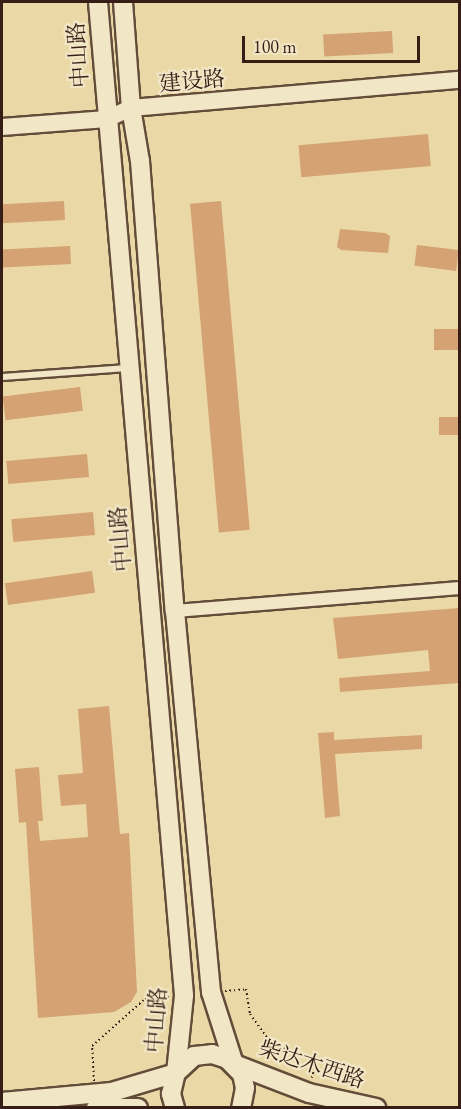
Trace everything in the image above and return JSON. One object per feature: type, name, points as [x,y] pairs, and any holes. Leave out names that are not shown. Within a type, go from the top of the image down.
[{"type":"main road","name":"中山路","points":[[98,2],[184,995],[176,1072],[171,1094],[175,1107]]},
{"type":"main road","points":[[123,2],[131,108],[140,161],[175,611],[211,992],[234,1064],[245,1088],[241,1107]]},
{"type":"main road","name":"柴达木西路","points":[[176,1072],[185,1062],[204,1054],[220,1056],[234,1064],[309,1093],[376,1107]]},
{"type":"main road","points":[[2,1101],[112,1092],[176,1072]]},
{"type":"main road","points":[[96,1107],[138,1107]]},
{"type":"street","name":"建设路","points":[[2,127],[107,119],[131,108],[459,80]]},
{"type":"street","points":[[175,611],[459,588]]},
{"type":"lane","points":[[2,377],[129,368]]},
{"type":"building","points":[[392,31],[393,53],[324,57],[323,35]]},
{"type":"building","points":[[428,134],[431,166],[301,177],[298,145]]},
{"type":"building","points":[[64,201],[65,220],[3,223],[2,204]]},
{"type":"building","points":[[221,201],[250,530],[219,532],[190,204]]},
{"type":"building","points":[[340,229],[385,233],[390,236],[388,253],[341,250],[337,247]]},
{"type":"building","points":[[417,245],[459,250],[456,271],[414,266]]},
{"type":"building","points":[[70,246],[71,264],[3,268],[2,250]]},
{"type":"building","points":[[434,329],[459,329],[459,350],[434,350]]},
{"type":"building","points":[[80,387],[83,411],[6,420],[3,397]]},
{"type":"building","points":[[439,417],[459,417],[459,435],[439,435]]},
{"type":"building","points":[[87,454],[89,477],[8,484],[6,461]]},
{"type":"building","points":[[93,512],[95,535],[13,542],[11,519]]},
{"type":"building","points":[[92,571],[95,593],[8,605],[5,583]]},
{"type":"building","points":[[459,608],[459,683],[340,692],[339,678],[430,671],[428,650],[338,659],[333,618]]},
{"type":"building","points":[[109,706],[120,834],[129,833],[137,992],[131,1002],[114,1012],[38,1018],[26,822],[19,823],[15,769],[39,767],[43,821],[38,821],[40,841],[88,837],[86,804],[61,806],[58,775],[83,773],[78,709]]},
{"type":"building","points":[[334,732],[334,740],[422,735],[422,749],[335,754],[340,816],[325,818],[318,733]]}]
